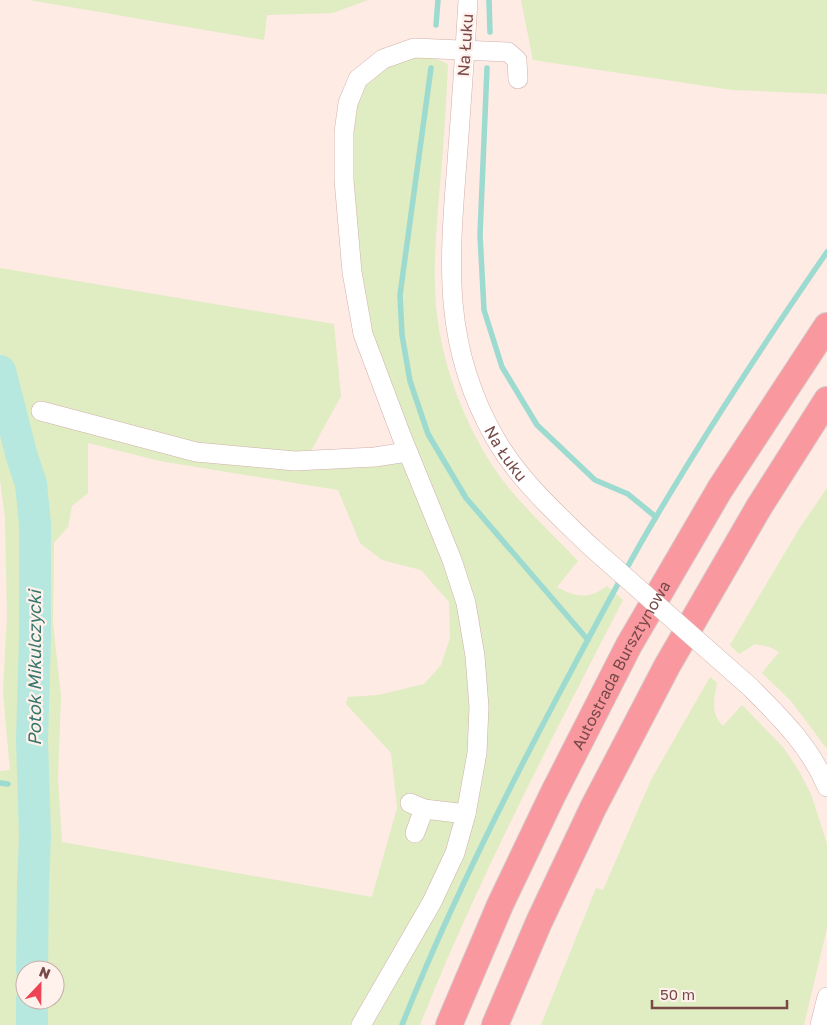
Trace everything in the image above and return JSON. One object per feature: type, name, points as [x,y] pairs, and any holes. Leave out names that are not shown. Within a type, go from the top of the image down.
[{"type":"highway","name":"Autostrada Bursztynowa","points":[[449,1025],[500,905],[553,794],[629,646],[720,489],[827,326]]},
{"type":"highway","points":[[495,1025],[593,808],[667,666],[759,507],[827,400]]},
{"type":"street","name":"Na Łuku","points":[[468,0],[450,244],[452,304],[455,325],[462,360],[481,410],[509,460],[547,504],[590,546],[749,686],[805,746],[827,787]]},
{"type":"street","points":[[361,1025],[432,902],[454,853],[466,814],[477,753],[479,707],[475,656],[466,603],[452,560],[407,452],[363,334],[356,290],[344,180],[344,132],[348,104],[358,79],[383,59],[414,48],[508,52],[517,60],[518,79]]},
{"type":"street","points":[[41,410],[196,452],[295,461],[375,457],[407,452]]},
{"type":"street","points":[[414,833],[417,806],[466,814]]},
{"type":"street","points":[[820,1025],[827,998]]},
{"type":"green space","points":[[29,0],[368,0],[333,13],[267,15],[264,40]]},
{"type":"green space","points":[[521,0],[827,0],[827,94],[732,90],[533,60]]},
{"type":"green space","points":[[437,55],[437,59],[448,64],[436,238],[435,292],[442,347],[454,387],[470,426],[499,476],[520,501],[578,561],[557,587],[582,596],[594,593],[607,586],[623,600],[542,758],[491,863],[442,971],[420,1025],[366,1025],[446,884],[482,686],[360,295],[349,164],[353,108],[368,78],[404,56]]},
{"type":"green space","points":[[0,268],[334,324],[341,396],[304,464],[404,463],[413,476],[467,628],[474,739],[455,834],[431,890],[354,1025],[0,1025],[0,771],[10,770],[3,692],[7,617],[5,518],[0,480]],"holes":[[[88,443],[160,461],[338,490],[360,543],[382,560],[421,570],[449,602],[450,638],[441,665],[424,684],[378,695],[348,697],[346,704],[391,753],[397,808],[372,897],[62,842],[58,779],[61,696],[53,623],[54,543],[68,527],[72,506],[88,493]]]},
{"type":"green space","points":[[827,488],[827,749],[791,701],[762,673],[779,652],[770,647],[755,644],[739,654],[730,645],[799,529]]},
{"type":"green space","points":[[710,677],[717,683],[714,706],[716,716],[723,726],[742,705],[783,747],[811,794],[827,844],[827,928],[804,1025],[541,1025],[596,888],[603,890],[651,780]]},
{"type":"waterway","points":[[436,25],[438,0]]},
{"type":"waterway","points":[[489,0],[490,32]]},
{"type":"waterway","points":[[431,68],[400,295],[402,335],[410,381],[428,434],[466,498],[588,640]]},
{"type":"waterway","points":[[487,68],[480,235],[484,310],[502,367],[537,425],[595,480],[628,494],[656,517]]},
{"type":"waterway","points":[[402,1025],[456,898],[496,815],[619,582],[676,483],[761,350],[827,252]]},
{"type":"waterway","name":"Potok Mikulczycki","points":[[0,371],[22,457],[31,484],[35,524],[35,638],[32,740],[35,836],[32,960]]},
{"type":"waterway","points":[[0,783],[8,784]]},
{"type":"waterway","points":[[25,786],[33,786]]},
{"type":"waterway","name":"Potok Mikulczycki","points":[[32,1010],[32,1025]]}]
